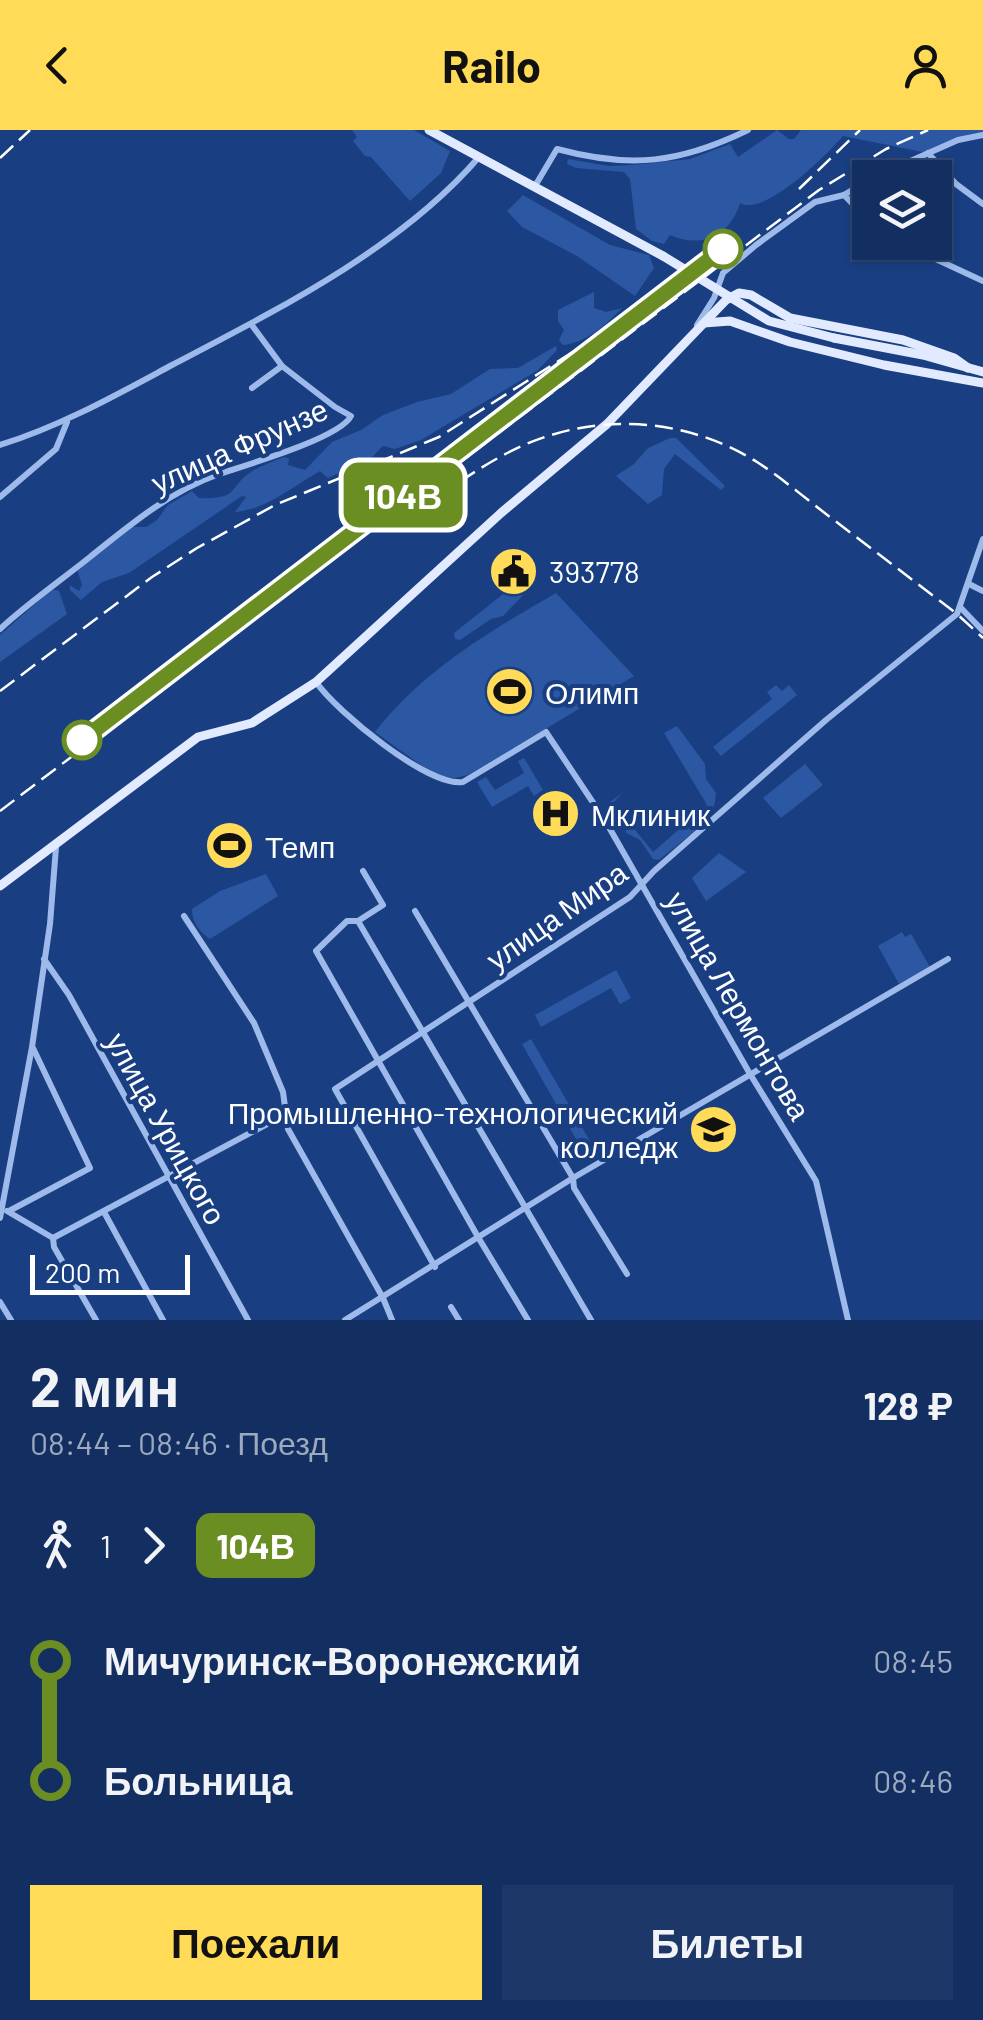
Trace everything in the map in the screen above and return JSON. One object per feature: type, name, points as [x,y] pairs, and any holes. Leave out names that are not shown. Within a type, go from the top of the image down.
[{"type":"main road","points":[[428,130],[663,256],[769,321],[983,372]]},
{"type":"main road","points":[[0,886],[198,737],[252,723],[316,682],[487,526],[607,424],[694,330],[739,293],[752,295],[790,318],[933,348],[968,368]]},
{"type":"main road","points":[[694,330],[705,323],[730,321],[790,342],[983,384]]},
{"type":"main road","points":[[940,375],[941,360]]},
{"type":"street","points":[[535,186],[557,149],[634,162],[696,154],[748,130]]},
{"type":"street","points":[[912,160],[958,140],[983,135]]},
{"type":"street","points":[[928,153],[956,184],[983,204]]},
{"type":"street","points":[[0,446],[68,421],[251,324],[408,225],[452,188],[479,157]]},
{"type":"street","points":[[694,330],[714,298],[723,273],[815,202],[852,190]]},
{"type":"street","points":[[844,195],[852,203]]},
{"type":"street","points":[[938,260],[983,281]]},
{"type":"street","points":[[251,324],[282,366]]},
{"type":"street","name":"улица Фрунзе","points":[[0,630],[144,512],[218,474],[254,465],[338,430],[351,416],[282,366],[252,388]]},
{"type":"street","points":[[0,497],[56,448],[68,421]]},
{"type":"street","name":"улица Мира","points":[[435,1267],[335,1089],[630,897],[778,761],[960,608],[983,539]]},
{"type":"street","points":[[969,584],[983,591]]},
{"type":"street","points":[[960,608],[983,631]]},
{"type":"street","name":"улица Лермонтова","points":[[316,682],[346,716],[434,778],[452,784],[463,782],[546,732],[606,822],[750,1074],[816,1180],[848,1320]]},
{"type":"street","points":[[3,1212],[32,1047],[56,846]]},
{"type":"street","points":[[363,872],[383,906],[358,921],[347,921],[316,951],[528,1320]]},
{"type":"street","points":[[415,911],[627,1274]]},
{"type":"street","points":[[184,916],[254,1023],[283,1092],[288,1130],[384,1298],[392,1320]]},
{"type":"street","points":[[358,921],[591,1320]]},
{"type":"street","name":"улица Урицкого","points":[[44,959],[68,995],[248,1320]]},
{"type":"street","points":[[345,1320],[573,1178],[948,959]]},
{"type":"street","points":[[3,1212],[90,1168],[32,1047]]},
{"type":"street","points":[[53,1238],[269,1123],[286,1118]]},
{"type":"street","points":[[3,1212],[53,1238]]},
{"type":"street","points":[[104,1212],[163,1320]]},
{"type":"street","points":[[53,1238],[54,1247],[96,1320]]},
{"type":"street","points":[[0,1302],[12,1320]]},
{"type":"street","points":[[451,1308],[459,1320]]},
{"type":"shaded area","points":[[352,130],[414,130],[450,151],[441,173],[410,201],[371,157],[365,156],[353,141],[357,137]]},
{"type":"shaded area","points":[[777,130],[789,139],[801,130],[983,130],[983,135],[928,153],[843,136],[779,193],[751,205],[740,203],[729,224],[713,237],[693,241],[670,235],[664,244],[652,241],[636,229],[630,179],[624,172],[567,164],[568,159],[609,166],[690,159],[730,144],[738,157]]},
{"type":"shaded area","points":[[523,195],[610,245],[649,255],[654,268],[635,296],[577,256],[522,227],[507,211]]},
{"type":"shaded area","points":[[594,292],[594,308],[606,312],[622,308],[588,337],[563,345],[559,340],[564,330],[558,321],[558,310]]},
{"type":"shaded area","points":[[556,346],[557,350],[538,370],[421,440],[395,449],[383,446],[370,459],[328,478],[320,471],[269,502],[235,512],[246,497],[242,496],[129,573],[102,582],[81,600],[70,590],[70,585],[79,591],[82,585],[77,569],[133,527],[146,527],[157,520],[168,505],[192,491],[199,498],[222,497],[254,470],[284,457],[289,459],[288,465],[305,470],[332,442],[383,415],[451,394],[490,369],[518,368]]},
{"type":"shaded area","points":[[676,438],[725,486],[721,490],[675,454],[664,469],[662,495],[648,504],[616,476],[648,448]]},
{"type":"shaded area","points":[[531,578],[535,583],[503,616],[491,619],[460,640],[455,639],[454,633],[522,579]]},
{"type":"shaded area","points":[[52,589],[59,591],[67,614],[0,662],[0,635]]},
{"type":"shaded area","name":"Олимп","points":[[556,593],[634,676],[468,775],[455,778],[436,776],[375,732],[436,671]]},
{"type":"shaded area","points":[[776,685],[782,691],[789,685],[797,695],[721,756],[713,747],[772,699],[767,692]]},
{"type":"shaded area","points":[[677,726],[705,764],[706,779],[716,793],[715,802],[695,831],[659,860],[653,859],[640,840],[626,833],[627,825],[611,814],[606,805],[622,793],[613,803],[653,852],[707,805],[664,733]]},
{"type":"shaded area","points":[[524,758],[543,790],[534,796],[528,786],[492,807],[477,782],[486,777],[495,790],[524,773],[518,761]]},
{"type":"shaded area","points":[[805,764],[823,785],[781,818],[763,798]]},
{"type":"shaded area","points":[[719,853],[746,872],[706,901],[692,878]]},
{"type":"shaded area","points":[[266,874],[278,896],[210,939],[199,930],[192,909],[220,891]]},
{"type":"shaded area","points":[[902,932],[905,937],[911,934],[930,967],[899,984],[878,946]]},
{"type":"shaded area","points":[[616,970],[631,998],[620,1004],[611,988],[541,1027],[535,1015]]},
{"type":"shaded area","points":[[531,1039],[594,1148],[606,1142],[611,1150],[589,1162],[522,1044]]},
{"type":"railway","points":[[0,158],[30,130]]},
{"type":"railway","points":[[799,189],[860,130]]},
{"type":"railway","points":[[0,811],[819,190],[886,149],[928,130]]},
{"type":"railway","points":[[0,691],[197,548],[275,505],[439,437],[634,313]]},
{"type":"railway","points":[[397,528],[490,463],[553,434],[613,424],[673,429],[730,447],[766,468],[983,638]]},
{"type":"train","name":"104В","points":[[82,740],[723,249]]},
{"type":"place","name":"393778","points":[[514,571]]},
{"type":"place","name":"Олимп","points":[[510,692]]},
{"type":"place","name":"Мклиник","points":[[556,814]]},
{"type":"place","name":"Темп","points":[[230,846]]},
{"type":"place","name":"Промышленно-технологический колледж","points":[[713,1129]]}]
